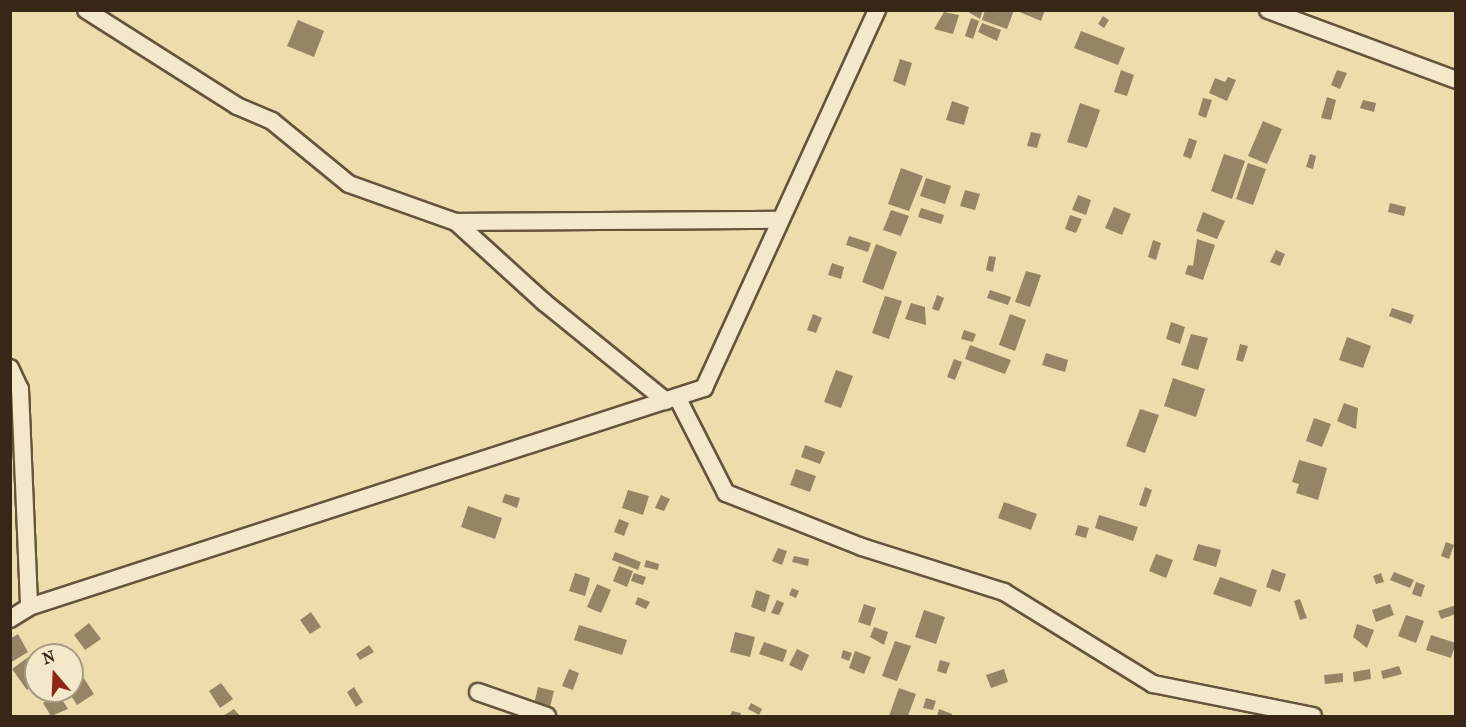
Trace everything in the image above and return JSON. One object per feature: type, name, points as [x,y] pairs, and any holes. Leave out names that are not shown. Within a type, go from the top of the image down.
[{"type":"street","points":[[86,10],[237,106],[272,121],[349,184],[456,222],[672,399],[726,493],[862,546],[1004,592],[1153,684],[1313,717]]},
{"type":"street","points":[[10,620],[29,607],[704,388],[878,10]]},
{"type":"street","points":[[1268,10],[1455,80]]},
{"type":"street","points":[[456,222],[780,220]]},
{"type":"street","points":[[10,368],[20,389],[29,607]]},
{"type":"street","points":[[478,692],[547,717]]},
{"type":"building","points":[[965,10],[983,10],[980,19]]},
{"type":"building","points":[[985,10],[1014,10],[1007,29],[982,20]]},
{"type":"building","points":[[1015,10],[1045,10],[1041,21]]},
{"type":"building","points":[[944,12],[959,15],[953,34],[934,29]]},
{"type":"building","points":[[1103,16],[1109,20],[1104,28],[1098,24]]},
{"type":"building","points":[[971,18],[979,21],[973,39],[965,36]]},
{"type":"building","points":[[298,20],[324,31],[314,57],[287,46]]},
{"type":"building","points":[[982,23],[1001,30],[997,41],[978,32]]},
{"type":"building","points":[[1081,31],[1125,48],[1118,65],[1074,48]]},
{"type":"building","points":[[900,59],[912,63],[905,86],[893,81]]},
{"type":"building","points":[[1121,70],[1134,75],[1127,96],[1114,92]]},
{"type":"building","points":[[1337,70],[1347,73],[1340,89],[1331,85]]},
{"type":"building","points":[[1228,77],[1236,80],[1227,101],[1209,93],[1215,78],[1225,82]]},
{"type":"building","points":[[1327,97],[1336,100],[1331,120],[1321,118]]},
{"type":"building","points":[[1203,98],[1212,100],[1206,118],[1198,115]]},
{"type":"building","points":[[1363,100],[1376,103],[1374,112],[1360,108]]},
{"type":"building","points":[[952,101],[969,107],[964,125],[946,120]]},
{"type":"building","points":[[1080,103],[1100,110],[1087,148],[1067,142]]},
{"type":"building","points":[[1263,121],[1282,129],[1267,164],[1248,156]]},
{"type":"building","points":[[1031,132],[1041,134],[1037,148],[1027,146]]},
{"type":"building","points":[[1189,138],[1197,141],[1191,159],[1183,156]]},
{"type":"building","points":[[1224,154],[1245,161],[1232,199],[1211,191]]},
{"type":"building","points":[[1310,154],[1316,156],[1313,169],[1306,167]]},
{"type":"building","points":[[1248,163],[1266,169],[1253,205],[1236,199]]},
{"type":"building","points":[[901,168],[923,176],[909,211],[888,204]]},
{"type":"building","points":[[926,178],[951,186],[945,204],[920,196]]},
{"type":"building","points":[[965,190],[980,194],[975,210],[960,206]]},
{"type":"building","points":[[1078,195],[1091,200],[1086,215],[1072,210]]},
{"type":"building","points":[[1390,203],[1406,207],[1404,216],[1388,212]]},
{"type":"building","points":[[1114,207],[1131,214],[1122,235],[1105,228]]},
{"type":"building","points":[[921,208],[944,215],[941,224],[918,217]]},
{"type":"building","points":[[891,210],[909,216],[901,236],[883,230]]},
{"type":"building","points":[[1203,212],[1225,221],[1217,239],[1196,231]]},
{"type":"building","points":[[1070,215],[1082,219],[1076,233],[1065,229]]},
{"type":"building","points":[[849,236],[871,243],[868,252],[846,245]]},
{"type":"building","points":[[1197,239],[1215,245],[1203,280],[1185,274],[1188,265],[1193,266]]},
{"type":"building","points":[[1153,240],[1161,243],[1156,260],[1148,257]]},
{"type":"building","points":[[876,244],[897,252],[883,290],[862,282]]},
{"type":"building","points":[[1276,250],[1285,254],[1280,266],[1270,262]]},
{"type":"building","points":[[989,256],[996,257],[993,272],[986,270]]},
{"type":"building","points":[[832,263],[844,267],[841,279],[828,275]]},
{"type":"building","points":[[1026,271],[1041,275],[1030,307],[1015,302]]},
{"type":"building","points":[[990,290],[1011,297],[1008,305],[987,298]]},
{"type":"building","points":[[937,295],[944,298],[939,311],[932,309]]},
{"type":"building","points":[[885,296],[902,301],[889,339],[872,333]]},
{"type":"building","points":[[911,303],[925,307],[926,325],[905,319]]},
{"type":"building","points":[[1392,308],[1414,315],[1411,324],[1389,316]]},
{"type":"building","points":[[813,314],[822,318],[816,333],[807,330]]},
{"type":"building","points":[[1010,314],[1026,320],[1015,351],[999,345]]},
{"type":"building","points":[[1171,322],[1185,327],[1180,344],[1166,339]]},
{"type":"building","points":[[964,330],[976,334],[973,342],[961,339]]},
{"type":"building","points":[[1191,334],[1208,338],[1198,370],[1181,365]]},
{"type":"building","points":[[1347,337],[1371,346],[1363,368],[1339,360]]},
{"type":"building","points":[[1240,344],[1248,346],[1243,362],[1236,360]]},
{"type":"building","points":[[970,345],[1011,360],[1005,374],[965,359]]},
{"type":"building","points":[[1046,353],[1068,360],[1065,372],[1042,365]]},
{"type":"building","points":[[954,359],[962,362],[955,380],[947,377]]},
{"type":"building","points":[[836,370],[853,376],[841,408],[824,402]]},
{"type":"building","points":[[1173,378],[1205,389],[1196,417],[1164,406]]},
{"type":"building","points":[[1344,403],[1358,408],[1356,429],[1337,421]]},
{"type":"building","points":[[1140,409],[1159,415],[1145,453],[1126,446]]},
{"type":"building","points":[[1314,418],[1331,424],[1322,447],[1306,441]]},
{"type":"building","points":[[805,445],[825,452],[820,464],[801,457]]},
{"type":"building","points":[[1299,460],[1327,468],[1318,500],[1296,493],[1299,484],[1292,482]]},
{"type":"building","points":[[796,469],[816,476],[810,492],[790,485]]},
{"type":"building","points":[[1145,487],[1152,490],[1146,507],[1139,505]]},
{"type":"building","points":[[628,490],[649,496],[643,515],[622,508]]},
{"type":"building","points":[[505,494],[520,498],[517,508],[502,502]]},
{"type":"building","points":[[661,495],[670,499],[664,511],[655,508]]},
{"type":"building","points":[[1004,502],[1037,514],[1031,530],[998,518]]},
{"type":"building","points":[[468,506],[502,518],[495,539],[461,527]]},
{"type":"building","points":[[1099,515],[1138,527],[1133,541],[1095,528]]},
{"type":"building","points":[[619,519],[629,523],[624,536],[614,532]]},
{"type":"building","points":[[1078,525],[1089,528],[1086,538],[1075,535]]},
{"type":"building","points":[[1446,542],[1454,545],[1449,559],[1441,556]]},
{"type":"building","points":[[1198,544],[1221,550],[1216,567],[1193,560]]},
{"type":"building","points":[[778,548],[787,551],[782,565],[772,561]]},
{"type":"building","points":[[615,552],[641,562],[638,570],[612,560]]},
{"type":"building","points":[[1156,554],[1173,560],[1166,578],[1149,571]]},
{"type":"building","points":[[794,556],[809,559],[808,566],[792,562]]},
{"type":"building","points":[[646,560],[659,564],[658,570],[644,567]]},
{"type":"building","points":[[619,566],[633,571],[627,587],[613,581]]},
{"type":"building","points":[[1272,569],[1286,574],[1280,592],[1266,587]]},
{"type":"building","points":[[1394,572],[1414,580],[1410,588],[1390,580]]},
{"type":"building","points":[[575,573],[590,578],[585,596],[569,591]]},
{"type":"building","points":[[634,573],[646,577],[643,585],[631,581]]},
{"type":"building","points":[[1381,573],[1384,582],[1376,584],[1373,576]]},
{"type":"building","points":[[1220,577],[1257,590],[1251,607],[1213,594]]},
{"type":"building","points":[[1416,582],[1425,585],[1421,597],[1412,594]]},
{"type":"building","points":[[597,584],[611,590],[601,613],[587,607]]},
{"type":"building","points":[[792,588],[799,591],[796,598],[789,595]]},
{"type":"building","points":[[756,590],[770,595],[765,612],[751,607]]},
{"type":"building","points":[[638,597],[650,602],[646,609],[635,604]]},
{"type":"building","points":[[1300,599],[1307,618],[1300,620],[1294,601]]},
{"type":"building","points":[[777,600],[784,603],[779,615],[771,613]]},
{"type":"building","points":[[864,604],[876,608],[870,626],[858,622]]},
{"type":"building","points":[[1390,604],[1394,615],[1376,622],[1372,610]]},
{"type":"building","points":[[1456,605],[1456,614],[1441,619],[1438,611]]},
{"type":"building","points":[[924,610],[945,617],[936,644],[915,637]]},
{"type":"building","points":[[311,612],[321,627],[310,634],[300,620]]},
{"type":"building","points":[[1406,615],[1424,621],[1416,643],[1398,636]]},
{"type":"building","points":[[89,623],[101,639],[85,650],[84,643],[80,643],[74,635]]},
{"type":"building","points":[[1357,624],[1374,630],[1367,648],[1353,637]]},
{"type":"building","points":[[579,625],[627,640],[622,655],[574,640]]},
{"type":"building","points":[[874,627],[888,632],[884,645],[870,637]]},
{"type":"building","points":[[735,632],[755,637],[750,657],[730,652]]},
{"type":"building","points":[[18,634],[24,645],[24,654],[10,663],[10,639]]},
{"type":"building","points":[[1431,635],[1456,643],[1451,658],[1426,650]]},
{"type":"building","points":[[895,641],[911,646],[897,681],[882,676]]},
{"type":"building","points":[[764,642],[787,650],[783,662],[759,654]]},
{"type":"building","points":[[369,645],[374,652],[360,660],[356,654]]},
{"type":"building","points":[[797,649],[809,655],[802,671],[789,665]]},
{"type":"building","points":[[843,650],[852,653],[849,661],[841,658]]},
{"type":"building","points":[[855,651],[871,657],[864,674],[849,668]]},
{"type":"building","points":[[24,660],[24,686],[12,669]]},
{"type":"building","points":[[940,660],[950,663],[946,674],[937,671]]},
{"type":"building","points":[[1399,666],[1402,674],[1383,679],[1381,671]]},
{"type":"building","points":[[569,669],[579,673],[573,690],[562,686]]},
{"type":"building","points":[[1004,669],[1008,682],[991,688],[986,675]]},
{"type":"building","points":[[1370,669],[1371,679],[1354,682],[1353,672]]},
{"type":"building","points":[[1343,673],[1343,682],[1325,684],[1324,675]]},
{"type":"building","points":[[84,679],[94,694],[84,700]]},
{"type":"building","points":[[221,683],[233,699],[220,708],[209,691]]},
{"type":"building","points":[[354,687],[363,702],[356,707],[347,692]]},
{"type":"building","points":[[538,687],[554,691],[550,707],[534,704]]},
{"type":"building","points":[[899,688],[916,694],[908,716],[889,716]]},
{"type":"building","points":[[926,698],[936,701],[933,710],[923,708]]},
{"type":"building","points":[[43,703],[64,703],[68,709],[51,716]]},
{"type":"building","points":[[751,703],[762,709],[759,715],[748,709]]},
{"type":"building","points":[[234,709],[240,716],[223,716]]},
{"type":"building","points":[[939,709],[952,714],[951,716],[937,716]]},
{"type":"building","points":[[732,711],[741,713],[740,716],[730,716]]}]
